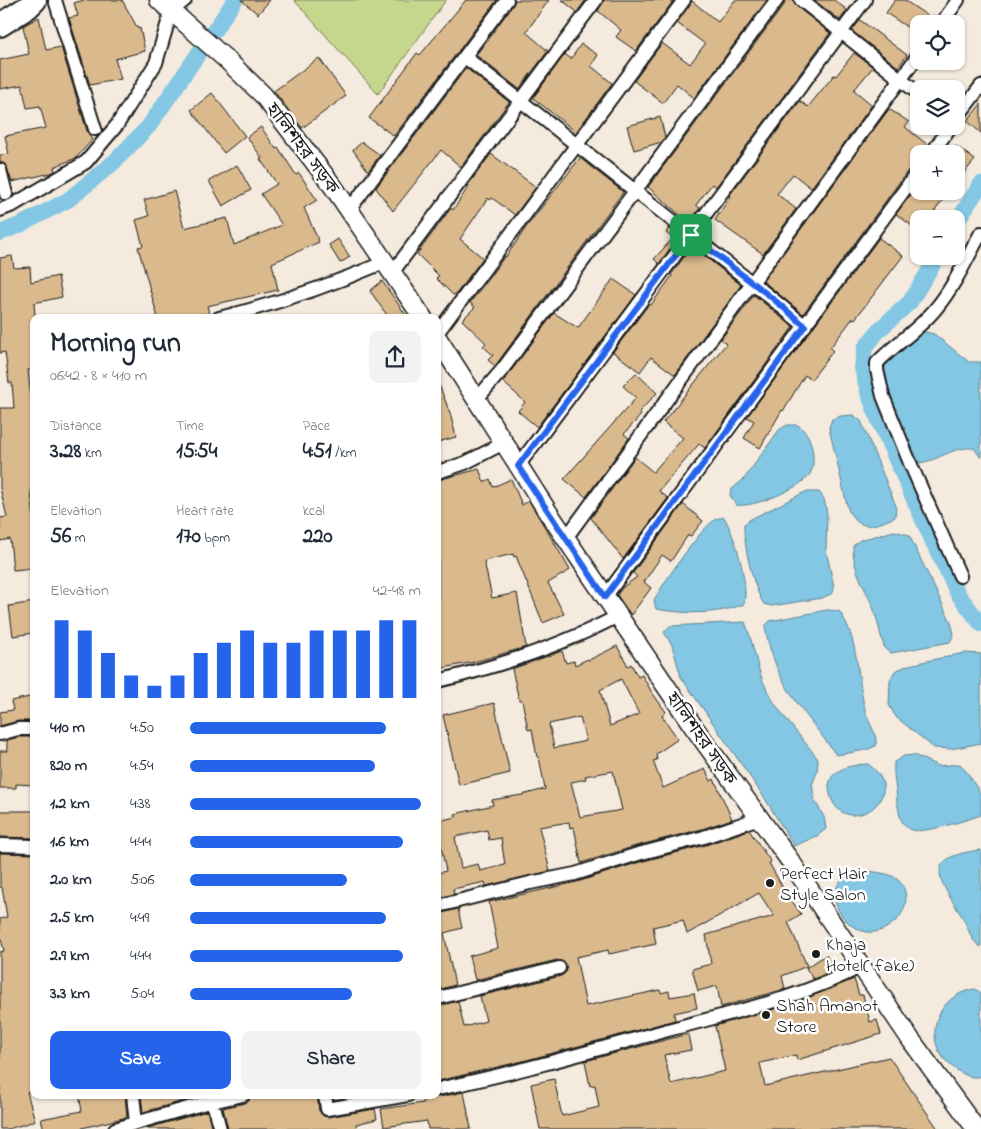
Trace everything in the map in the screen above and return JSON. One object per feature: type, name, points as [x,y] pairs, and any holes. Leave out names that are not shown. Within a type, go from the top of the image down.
[{"type":"highway","points":[[0,24],[28,7],[35,0]]},
{"type":"street","points":[[55,0],[95,129]]},
{"type":"street","points":[[0,210],[13,205],[86,162],[118,125],[156,63],[165,6],[185,0]]},
{"type":"street","points":[[349,210],[507,0]]},
{"type":"street","points":[[233,314],[389,268],[520,102],[596,0]]},
{"type":"street","points":[[441,328],[684,0]]},
{"type":"street","points":[[476,400],[502,370],[777,0]]},
{"type":"street","points":[[801,0],[910,87]]},
{"type":"street","points":[[518,466],[865,0]]},
{"type":"street","points":[[947,15],[958,0]]},
{"type":"street","name":"হালিশহর সড়ক","points":[[165,6],[228,61],[263,95],[349,210],[420,314]]},
{"type":"street","points":[[465,58],[805,326]]},
{"type":"street","points":[[566,538],[910,66]]},
{"type":"street","points":[[965,107],[981,86]]},
{"type":"street","points":[[0,170],[6,194]]},
{"type":"street","points":[[605,597],[910,182]]},
{"type":"street","points":[[960,576],[883,396],[877,363],[888,351],[924,322],[938,307],[981,233]]},
{"type":"street","name":"হালিশহর সড়ক","points":[[443,359],[476,400],[605,597],[693,726],[862,966],[911,1040],[976,1129]]},
{"type":"street","points":[[441,471],[465,463],[504,443]]},
{"type":"street","points":[[441,680],[548,648],[588,632],[618,616]]},
{"type":"street","points":[[0,734],[18,729],[30,729]]},
{"type":"street","points":[[441,905],[575,874],[638,854],[712,835],[759,818]]},
{"type":"street","points":[[0,845],[30,846]]},
{"type":"street","points":[[441,1088],[545,1064],[793,996],[837,980],[862,966]]},
{"type":"street","points":[[441,997],[559,968]]},
{"type":"street","points":[[133,1099],[136,1123]]},
{"type":"street","points":[[115,1129],[226,1099]]},
{"type":"street","points":[[326,1099],[327,1109],[385,1099]]},
{"type":"street","points":[[213,1102],[220,1129]]},
{"type":"green space","points":[[294,0],[446,0],[378,94]]},
{"type":"water","points":[[925,332],[934,334],[969,362],[981,362],[981,458],[974,448],[966,448],[919,463],[892,400],[885,375],[885,367],[896,352]]},
{"type":"water","points":[[853,415],[861,421],[896,506],[895,517],[874,525],[857,522],[848,509],[829,428],[832,419]]},
{"type":"water","points":[[787,425],[798,425],[808,437],[813,459],[810,474],[797,486],[776,496],[753,504],[736,505],[730,495],[731,490],[744,479],[779,430]]},
{"type":"water","points":[[805,492],[819,492],[824,499],[827,514],[826,550],[834,587],[833,593],[822,598],[771,606],[764,604],[749,565],[744,524]]},
{"type":"water","points":[[724,517],[743,572],[745,584],[744,604],[712,612],[678,612],[656,609],[654,600],[683,556],[710,524],[716,519]]},
{"type":"water","points":[[894,531],[909,535],[951,622],[954,634],[950,642],[891,653],[885,649],[873,607],[857,570],[853,546],[860,540]]},
{"type":"water","points":[[827,610],[839,611],[846,622],[854,647],[863,701],[876,742],[876,746],[866,750],[836,755],[792,696],[783,681],[770,647],[765,626],[770,621]]},
{"type":"water","points":[[745,622],[760,674],[767,690],[784,717],[818,759],[817,772],[812,785],[815,801],[824,817],[826,829],[817,836],[794,846],[764,797],[681,677],[672,645],[664,632],[670,626]]},
{"type":"water","points":[[964,653],[981,654],[981,743],[951,749],[934,748],[896,717],[889,705],[890,680],[895,671],[909,665]]},
{"type":"water","points":[[914,755],[938,766],[960,764],[981,795],[981,815],[944,826],[914,831],[909,829],[901,820],[898,808],[894,762],[904,756]]},
{"type":"water","points":[[868,764],[880,776],[883,788],[880,799],[873,808],[863,813],[851,815],[841,811],[833,802],[830,792],[829,784],[832,777],[836,772],[850,766]]},
{"type":"water","points":[[981,850],[981,947],[972,938],[963,918],[947,893],[940,873],[942,865],[949,858],[961,853]]},
{"type":"water","points":[[864,870],[894,877],[904,887],[906,900],[902,914],[892,924],[882,930],[869,932],[856,928],[846,920],[838,909],[835,897],[837,886],[847,876]]},
{"type":"water","points":[[975,989],[981,993],[981,1076],[975,1077],[963,1074],[945,1060],[938,1049],[935,1039],[935,1028],[937,1019],[948,1002],[955,996]]},
{"type":"building","points":[[84,0],[122,0],[138,29],[140,28],[145,51],[115,59],[121,79],[90,85],[69,18],[78,16],[74,3]]},
{"type":"building","points":[[241,0],[270,0],[258,14]]},
{"type":"building","points":[[466,0],[497,0],[394,136],[369,118],[417,53],[420,55]]},
{"type":"building","points":[[515,0],[549,0],[526,32],[548,51],[519,89],[476,55]]},
{"type":"building","points":[[562,0],[586,0],[577,12]]},
{"type":"building","points":[[604,0],[674,0],[636,51],[616,37],[621,30],[598,11]]},
{"type":"building","points":[[735,0],[767,0],[694,98],[677,84],[663,103],[634,81],[662,43],[690,64],[705,44],[677,23],[692,1],[718,22]]},
{"type":"building","points":[[785,0],[793,0],[796,6],[830,33],[716,187],[712,184],[696,205],[700,208],[689,223],[648,187],[784,5]]},
{"type":"building","points":[[814,0],[834,0],[847,10],[840,20]]},
{"type":"building","points":[[895,0],[904,0],[926,15],[910,15],[910,29],[886,13]]},
{"type":"building","points":[[39,17],[46,50],[61,47],[87,131],[92,140],[76,158],[54,167],[55,171],[12,182],[6,165],[0,162],[0,155],[9,154],[5,136],[46,128],[40,106],[27,108],[22,85],[0,89],[0,60],[29,54],[23,26]]},
{"type":"building","points":[[860,20],[907,55],[898,67],[852,31]]},
{"type":"building","points":[[581,44],[598,55],[591,66],[612,83],[576,132],[533,98],[565,54],[571,59]]},
{"type":"building","points":[[854,53],[873,67],[854,90],[872,105],[811,188],[793,174],[777,194],[796,209],[763,254],[715,220],[729,196],[800,101],[808,107]]},
{"type":"building","points":[[319,58],[346,96],[302,128],[274,91]]},
{"type":"building","points":[[466,68],[509,102],[461,167],[441,150],[393,211],[376,188]]},
{"type":"building","points":[[212,93],[245,136],[224,153],[191,110]]},
{"type":"building","points":[[981,104],[981,133],[967,121]]},
{"type":"building","points":[[889,109],[909,122],[905,127],[910,131],[910,135],[915,135],[928,145],[910,145],[910,168],[803,314],[763,281]]},
{"type":"building","points":[[660,117],[665,137],[662,142],[634,150],[627,126]]},
{"type":"building","points":[[261,127],[276,149],[278,147],[296,175],[299,173],[317,200],[304,208],[319,242],[272,263],[278,290],[207,306],[209,313],[206,314],[157,314],[138,247],[143,246],[136,220],[149,216],[144,200],[174,191],[184,228],[227,218],[234,245],[282,225],[261,194],[277,184],[247,137]]},
{"type":"building","points":[[362,142],[380,155],[368,171],[353,150]]},
{"type":"building","points":[[965,153],[975,160],[965,172]]},
{"type":"building","points":[[491,154],[536,187],[515,215],[492,198],[490,200],[488,198],[460,239],[483,258],[456,294],[453,295],[436,278],[439,276],[417,254],[451,208],[453,210],[468,185]]},
{"type":"building","points":[[580,158],[623,192],[495,366],[488,360],[493,355],[483,346],[486,343],[462,320],[475,307],[470,303]]},
{"type":"building","points":[[237,165],[251,190],[223,206],[209,181]]},
{"type":"building","points":[[910,196],[910,200],[943,200],[935,210],[910,210],[910,224],[896,214]]},
{"type":"building","points":[[669,228],[679,236],[659,264],[654,259],[673,238],[666,233]]},
{"type":"building","points":[[879,238],[903,256],[855,319],[853,318],[830,348],[833,351],[811,380],[805,375],[760,448],[744,438],[754,421],[747,417]]},
{"type":"building","points":[[338,239],[350,257],[340,263],[329,245]]},
{"type":"building","points":[[692,246],[741,285],[675,375],[651,357],[640,372],[613,352],[649,304],[651,305]]},
{"type":"building","points":[[12,256],[14,268],[30,267],[31,282],[58,276],[62,297],[34,303],[35,314],[30,314],[30,370],[28,370],[30,389],[30,568],[13,570],[10,539],[0,541],[0,518],[7,517],[0,488],[0,408],[14,408],[12,383],[9,383],[5,352],[0,353],[0,258]]},
{"type":"building","points":[[613,279],[636,295],[537,427],[518,411],[525,402],[503,382],[554,313],[578,328]]},
{"type":"building","points":[[382,281],[405,314],[386,314],[370,291]]},
{"type":"building","points":[[754,295],[793,327],[705,448],[699,444],[659,491],[668,498],[623,559],[591,518],[635,457],[653,472],[683,438],[663,422],[726,344],[721,339]]},
{"type":"building","points":[[636,373],[657,393],[639,412],[641,415],[624,434],[629,438],[586,497],[564,479],[636,398],[623,386]]},
{"type":"building","points":[[441,390],[450,413],[456,437],[441,441]]},
{"type":"building","points":[[479,469],[484,482],[490,479],[493,487],[511,479],[522,505],[529,501],[570,570],[548,583],[564,614],[543,623],[516,556],[514,557],[513,554],[484,561],[492,598],[517,593],[526,647],[474,662],[441,668],[441,479]]},
{"type":"building","points":[[683,504],[703,521],[691,536],[688,535],[671,561],[662,555],[644,582],[651,588],[631,615],[617,595],[623,587],[637,577],[633,573]]},
{"type":"building","points":[[30,603],[30,634],[13,636],[9,606]]},
{"type":"building","points":[[617,646],[628,666],[631,664],[638,677],[642,675],[666,712],[662,716],[678,739],[656,754],[657,760],[653,761],[663,788],[705,769],[711,781],[714,779],[732,819],[581,863],[574,827],[570,828],[569,822],[539,827],[550,871],[486,886],[485,882],[453,889],[454,894],[441,897],[441,872],[446,871],[441,846],[441,820],[456,817],[455,814],[493,805],[492,800],[545,789],[532,729],[528,730],[522,700],[519,700],[512,669],[562,651],[566,663],[574,661],[575,665]],"holes":[[[621,679],[639,714],[610,726],[600,690]],[[580,717],[586,741],[554,748],[549,724]],[[613,771],[622,810],[580,817],[571,782],[586,779],[585,776]],[[487,830],[489,840],[501,838],[505,865],[480,871],[478,864],[461,868],[455,837]]]},
{"type":"building","points":[[30,697],[30,721],[18,721],[0,726],[0,712],[13,710],[11,701]]},
{"type":"building","points":[[494,703],[510,773],[459,785],[443,715]]},
{"type":"building","points":[[30,737],[30,785],[16,784],[16,788],[0,788],[0,751],[7,751],[7,740]]},
{"type":"building","points":[[0,811],[30,811],[30,838],[0,837]]},
{"type":"building","points":[[749,830],[771,862],[769,863],[783,888],[801,914],[788,922],[807,966],[782,976],[785,989],[721,1007],[717,986],[698,991],[692,969],[711,964],[706,935],[774,916],[759,893],[687,934],[683,920],[653,927],[656,944],[609,954],[608,950],[576,957],[586,1006],[660,990],[661,993],[669,991],[670,997],[694,993],[697,1008],[674,1013],[675,1020],[523,1061],[441,1080],[441,1005],[458,1001],[464,1027],[486,1021],[480,996],[561,976],[567,971],[565,963],[557,960],[475,980],[469,956],[498,948],[489,902],[577,882],[640,862],[706,845]]},
{"type":"building","points":[[0,853],[30,854],[30,1091],[27,1092],[35,1121],[8,1129],[0,1129],[0,952],[4,951],[0,935],[0,919],[7,917],[2,887],[0,887]]},
{"type":"building","points":[[458,909],[462,928],[444,933],[455,985],[441,989],[441,913]]},
{"type":"building","points":[[826,955],[835,970],[813,979],[806,968]]},
{"type":"building","points":[[854,979],[859,995],[863,995],[870,1022],[877,1020],[881,1034],[797,1060],[796,1055],[760,1063],[765,1086],[889,1057],[938,1129],[540,1129],[531,1084],[554,1079],[562,1116],[599,1107],[595,1085],[590,1086],[585,1061],[688,1034],[691,1050],[664,1055],[671,1084],[725,1071],[715,1026],[794,1003]]},
{"type":"building","points":[[464,1092],[471,1129],[428,1129],[427,1121],[384,1127],[381,1109],[423,1103],[422,1099],[441,1099],[441,1097]]},
{"type":"building","points":[[80,1099],[125,1099],[127,1117],[78,1129],[44,1129],[41,1119],[82,1111]]},
{"type":"building","points":[[141,1099],[190,1099],[143,1112]]},
{"type":"building","points":[[250,1099],[318,1099],[319,1111],[324,1116],[328,1117],[375,1109],[377,1119],[356,1124],[357,1129],[228,1129],[223,1108],[249,1101]]},
{"type":"building","points":[[207,1111],[212,1129],[148,1129],[148,1128]]},
{"type":"waterway","points":[[0,233],[20,225],[68,200],[114,162],[149,126],[235,0]]},
{"type":"waterway","points":[[964,210],[981,184]]},
{"type":"waterway","points":[[933,265],[910,302],[879,330],[865,348],[862,368],[868,392],[879,421],[932,540],[958,594],[981,624]]},
{"type":"place","name":"Perfect Hair Style Salon","points":[[770,883]]},
{"type":"place","name":"Khaja Hotel( fake)","points":[[816,954]]},
{"type":"place","name":"Shah Amanot Store","points":[[766,1015]]},
{"type":"route","points":[[691,235],[805,326],[605,597],[518,466],[691,235]]}]
